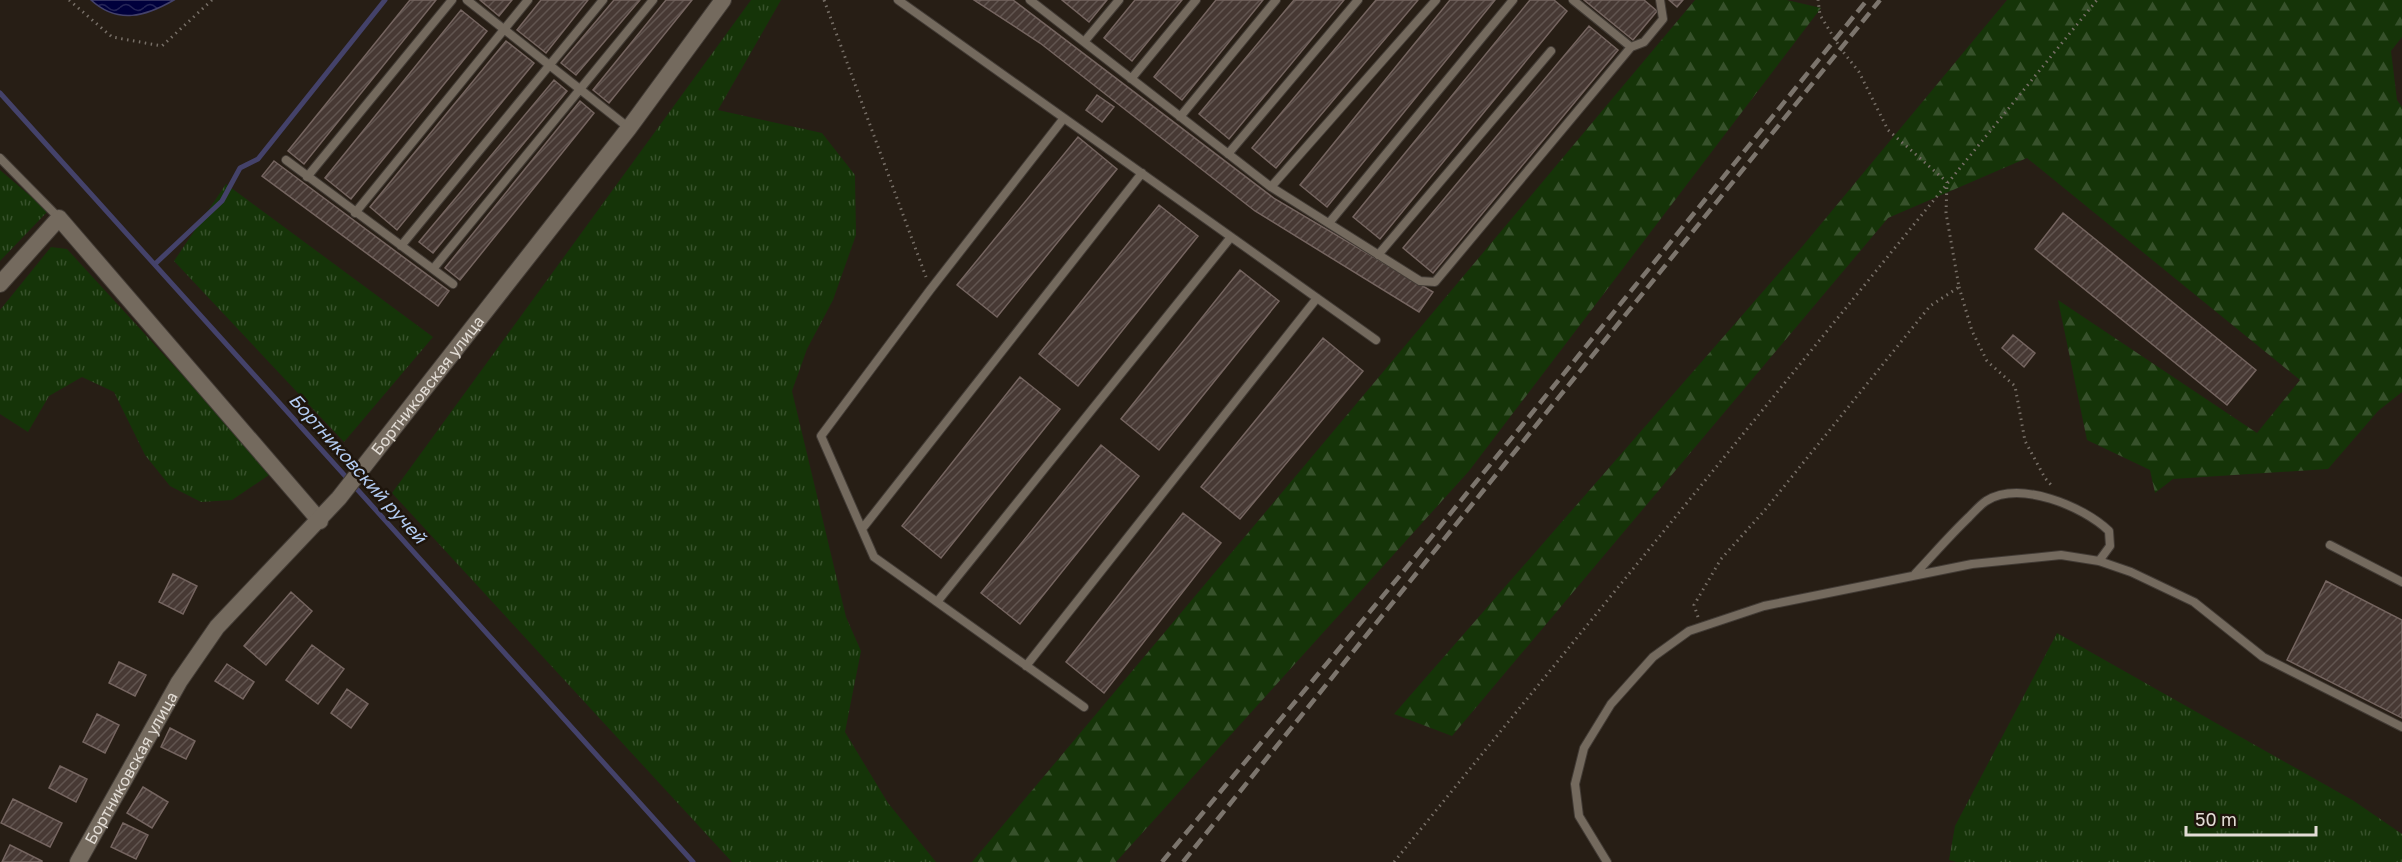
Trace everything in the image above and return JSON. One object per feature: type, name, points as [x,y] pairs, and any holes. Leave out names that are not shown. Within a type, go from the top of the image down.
[{"type":"street","name":"Бортниковская улица","points":[[78,862],[185,673],[218,627],[320,521],[339,498],[628,128],[723,0]]},
{"type":"street","points":[[0,284],[59,218],[320,521]]},
{"type":"lane","points":[[307,177],[452,0]]},
{"type":"lane","points":[[467,0],[628,128]]},
{"type":"lane","points":[[355,213],[528,0]]},
{"type":"lane","points":[[401,246],[603,0]]},
{"type":"lane","points":[[433,269],[653,0]]},
{"type":"lane","points":[[898,0],[1376,340]]},
{"type":"lane","points":[[1030,0],[1271,187],[1420,281],[1435,282],[1631,47],[1644,42],[1663,19],[1660,0]]},
{"type":"lane","points":[[1084,42],[1119,0]]},
{"type":"lane","points":[[1131,79],[1196,0]]},
{"type":"lane","points":[[1180,117],[1276,0]]},
{"type":"lane","points":[[1228,153],[1358,0]]},
{"type":"lane","points":[[1271,187],[1436,0]]},
{"type":"lane","points":[[1329,223],[1513,0]]},
{"type":"lane","points":[[1573,0],[1631,47]]},
{"type":"lane","points":[[1378,255],[1551,51]]},
{"type":"lane","points":[[1064,118],[930,290],[821,436],[874,558],[1084,707]]},
{"type":"lane","points":[[0,158],[59,218]]},
{"type":"lane","points":[[286,160],[453,284]]},
{"type":"lane","points":[[862,529],[1142,173]]},
{"type":"lane","points":[[937,602],[1231,237]]},
{"type":"lane","points":[[1026,666],[1317,298]]},
{"type":"lane","points":[[1915,574],[1986,501],[2008,495],[2034,495],[2067,504],[2097,519],[2109,531],[2110,546],[2098,561]]},
{"type":"lane","points":[[2330,545],[2402,582]]},
{"type":"lane","points":[[1607,862],[1579,816],[1575,784],[1584,748],[1611,704],[1653,657],[1689,631],[1764,606],[1972,564],[2061,555],[2098,561],[2132,572],[2194,602],[2263,657],[2402,727]]},
{"type":"path","points":[[69,0],[112,37],[162,45],[212,0]]},
{"type":"path","points":[[824,0],[930,290]]},
{"type":"path","points":[[1818,0],[1820,15],[1841,49],[1859,72],[1888,130],[1947,182]]},
{"type":"path","points":[[1394,862],[2097,0]]},
{"type":"path","points":[[1947,182],[1946,213],[1959,287],[1972,331],[1988,362],[2015,386],[2025,441],[2045,478],[2067,504]]},
{"type":"path","points":[[1701,626],[1694,605],[1721,559],[1765,510],[1930,306],[1959,287]]},
{"type":"green space","points":[[751,0],[781,0],[718,110],[822,133],[855,175],[856,235],[833,300],[807,349],[792,391],[846,617],[861,651],[845,732],[888,803],[936,862],[732,862],[392,493]]},
{"type":"green space","points":[[1695,0],[1787,0],[1821,8],[1469,471],[1116,862],[972,862]]},
{"type":"green space","points":[[2007,0],[2402,0],[2402,37],[2391,51],[2397,100],[2402,107],[2402,392],[2378,411],[2328,469],[2173,479],[2155,493],[2150,470],[2087,440],[2058,300],[2257,433],[2300,380],[2027,158],[1888,218],[1452,736],[1394,714],[1801,248]]},
{"type":"green space","points":[[0,170],[48,211],[0,261]]},
{"type":"green space","points":[[226,184],[433,337],[344,442],[174,261]]},
{"type":"green space","points":[[51,247],[67,249],[272,473],[232,500],[201,502],[170,486],[145,455],[114,392],[82,377],[49,396],[28,432],[0,414],[0,310]]},
{"type":"green space","points":[[2057,633],[2354,801],[2402,834],[2402,862],[1956,862],[1949,860],[1955,826]]},
{"type":"water","points":[[91,0],[174,0],[143,14],[122,15],[111,13]]},
{"type":"building","points":[[410,0],[436,0],[304,164],[288,151]]},
{"type":"building","points":[[480,0],[512,0],[499,16]]},
{"type":"building","points":[[541,0],[588,0],[546,53],[517,30]]},
{"type":"building","points":[[614,0],[640,0],[576,75],[561,63]]},
{"type":"building","points":[[666,0],[692,0],[609,103],[593,90]]},
{"type":"building","points":[[974,0],[1013,0],[1275,199],[1433,292],[1419,312],[1255,211],[1040,43]]},
{"type":"building","points":[[1062,0],[1107,0],[1089,22]]},
{"type":"building","points":[[1135,0],[1182,0],[1132,61],[1104,38]]},
{"type":"building","points":[[1216,0],[1263,0],[1182,100],[1154,77]]},
{"type":"building","points":[[1294,0],[1344,0],[1229,139],[1199,114]]},
{"type":"building","points":[[1376,0],[1418,0],[1276,168],[1252,148]]},
{"type":"building","points":[[1450,0],[1495,0],[1327,207],[1300,185]]},
{"type":"building","points":[[1530,0],[1554,0],[1567,11],[1380,239],[1353,217]]},
{"type":"building","points":[[1584,0],[1644,0],[1657,11],[1633,40]]},
{"type":"building","points":[[1669,0],[1683,0],[1677,7]]},
{"type":"building","points":[[461,10],[487,31],[351,199],[325,178]]},
{"type":"building","points":[[1589,26],[1618,50],[1433,273],[1403,248]]},
{"type":"building","points":[[506,41],[534,63],[397,230],[370,207]]},
{"type":"building","points":[[554,80],[567,91],[433,253],[419,242]]},
{"type":"building","points":[[1097,95],[1114,107],[1102,122],[1086,110]]},
{"type":"building","points":[[580,101],[594,113],[460,280],[445,268]]},
{"type":"building","points":[[1078,137],[1117,169],[997,317],[957,285]]},
{"type":"building","points":[[274,161],[449,291],[438,306],[262,176]]},
{"type":"building","points":[[1159,205],[1198,236],[1078,386],[1039,354]]},
{"type":"building","points":[[2063,213],[2256,370],[2227,405],[2035,249]]},
{"type":"building","points":[[1240,270],[1279,301],[1159,450],[1121,419]]},
{"type":"building","points":[[2013,335],[2035,353],[2024,367],[2002,348]]},
{"type":"building","points":[[1323,338],[1363,371],[1240,519],[1201,487]]},
{"type":"building","points":[[1020,377],[1060,409],[941,558],[902,526]]},
{"type":"building","points":[[1101,445],[1139,476],[1020,624],[981,593]]},
{"type":"building","points":[[1183,513],[1221,543],[1104,693],[1066,662]]},
{"type":"building","points":[[173,574],[197,586],[183,614],[159,602]]},
{"type":"building","points":[[2326,581],[2402,620],[2402,718],[2287,660]]},
{"type":"building","points":[[291,592],[312,611],[266,665],[244,646]]},
{"type":"building","points":[[312,645],[344,669],[318,704],[286,680]]},
{"type":"building","points":[[119,662],[146,675],[135,696],[109,683]]},
{"type":"building","points":[[227,664],[254,682],[243,699],[215,681]]},
{"type":"building","points":[[347,689],[368,704],[351,728],[331,713]]},
{"type":"building","points":[[97,714],[119,725],[105,753],[83,742]]},
{"type":"building","points":[[170,728],[195,741],[186,759],[161,747]]},
{"type":"building","points":[[60,766],[87,779],[76,802],[49,788]]},
{"type":"building","points":[[143,787],[168,802],[152,828],[127,813]]},
{"type":"building","points":[[13,799],[62,823],[50,847],[1,823]]},
{"type":"building","points":[[123,823],[148,835],[136,859],[111,847]]},
{"type":"building","points":[[10,845],[42,861],[42,862],[2,862]]},
{"type":"waterway","points":[[155,264],[222,201],[240,168],[258,159],[385,0]]},
{"type":"waterway","name":"Бортниковский ручей","points":[[0,93],[693,862]]},
{"type":"railway","points":[[1162,862],[1407,567],[1867,0]]},
{"type":"railway","points":[[1183,862],[1880,0]]}]
